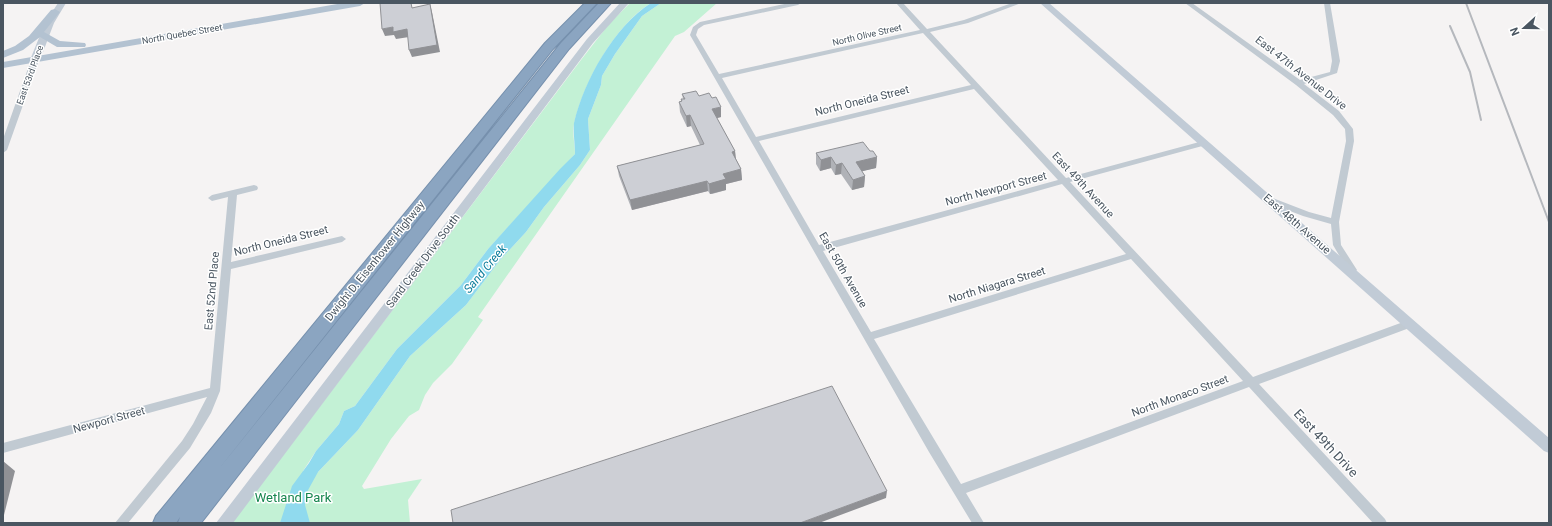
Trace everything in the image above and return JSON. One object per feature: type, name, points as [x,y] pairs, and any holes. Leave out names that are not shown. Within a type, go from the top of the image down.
[{"type":"highway","name":"Dwight D. Eisenhower Highway","points":[[163,523],[549,46],[591,3]]},
{"type":"highway","name":"Dwight D. Eisenhower Highway","points":[[188,523],[565,46],[605,3]]},
{"type":"main road","name":"North Quebec Street","points":[[3,66],[36,56],[83,45],[323,3]]},
{"type":"main road","name":"North Quebec Street","points":[[3,59],[36,56],[360,3]]},
{"type":"main road","points":[[3,56],[19,49],[30,41],[55,12]]},
{"type":"main road","points":[[44,35],[57,44],[83,45]]},
{"type":"street","name":"East 53rd Place","points":[[3,150],[44,35],[55,12],[62,3]]},
{"type":"street","name":"Sand Creek Drive South","points":[[224,523],[590,41],[625,3]]},
{"type":"street","name":"East 50th Avenue","points":[[798,3],[709,21],[695,28],[693,32],[694,38],[933,449],[978,523]]},
{"type":"street","name":"East 49th Avenue","points":[[899,3],[1251,382]]},
{"type":"street","name":"North Olive Street","points":[[718,77],[974,20],[1018,3]]},
{"type":"street","name":"East 48th Avenue","points":[[1044,3],[1270,200],[1549,447]]},
{"type":"street","name":"East 47th Avenue Drive","points":[[1188,3],[1299,83],[1336,113],[1346,124],[1350,134],[1335,222],[1336,245],[1356,277]]},
{"type":"street","points":[[1299,83],[1333,73],[1335,68],[1336,61],[1327,3]]},
{"type":"street","name":"North Oneida Street","points":[[754,140],[976,86]]},
{"type":"street","name":"North Newport Street","points":[[817,250],[1203,143]]},
{"type":"street","points":[[212,198],[254,188]]},
{"type":"street","name":"East 52nd Place","points":[[121,523],[188,440],[205,413],[214,391],[233,193]]},
{"type":"street","points":[[1270,200],[1296,211],[1335,222]]},
{"type":"street","name":"North Oneida Street","points":[[226,267],[342,239]]},
{"type":"street","name":"North Niagara Street","points":[[868,337],[1133,255]]},
{"type":"street","name":"North Monaco Street","points":[[959,490],[1409,324]]},
{"type":"street","name":"East 49th Drive","points":[[1251,382],[1381,523]]},
{"type":"street","name":"Newport Street","points":[[3,448],[214,391]]},
{"type":"green space","name":"Wetland Park","points":[[630,3],[651,3],[625,25],[602,56],[593,73],[578,108],[573,127],[575,154],[488,249],[461,285],[397,349],[355,406],[344,411],[339,424],[316,451],[303,471],[318,472],[358,430],[410,356],[466,305],[500,260],[526,232],[544,207],[580,165],[590,150],[588,119],[601,85],[602,76],[615,54],[642,16],[661,3],[717,3],[684,32],[675,36],[478,317],[483,320],[452,364],[433,383],[425,395],[419,410],[409,416],[391,439],[362,486],[364,489],[422,479],[408,500],[410,523],[232,523],[581,60],[609,24]]},
{"type":"water","name":"Sand Creek","points":[[651,3],[661,3],[642,16],[615,54],[602,76],[601,85],[588,119],[590,150],[580,165],[544,207],[526,232],[500,260],[466,305],[410,356],[358,430],[318,472],[307,492],[305,505],[310,523],[280,523],[292,486],[316,451],[339,424],[344,411],[355,406],[397,349],[461,285],[488,249],[575,154],[574,123],[585,89],[593,72],[613,40],[637,13]]},
{"type":"building","points":[[380,3],[411,3],[412,8],[430,4],[437,45],[409,50],[407,29],[393,32],[393,27],[382,29]]},
{"type":"building","points":[[696,91],[699,96],[709,93],[712,98],[716,97],[721,107],[712,109],[735,151],[732,152],[741,169],[723,174],[726,179],[709,184],[707,181],[630,200],[617,166],[704,144],[690,115],[686,116],[679,102],[682,101],[681,99],[685,99],[682,94]]},
{"type":"building","points":[[863,142],[877,157],[856,162],[865,176],[853,180],[842,163],[836,165],[831,157],[821,160],[816,153]]},
{"type":"building","points":[[832,386],[887,491],[800,523],[453,523],[451,510]]},
{"type":"railway","points":[[1466,3],[1549,222]]},
{"type":"railway","points":[[1450,26],[1470,72],[1481,120]]}]
